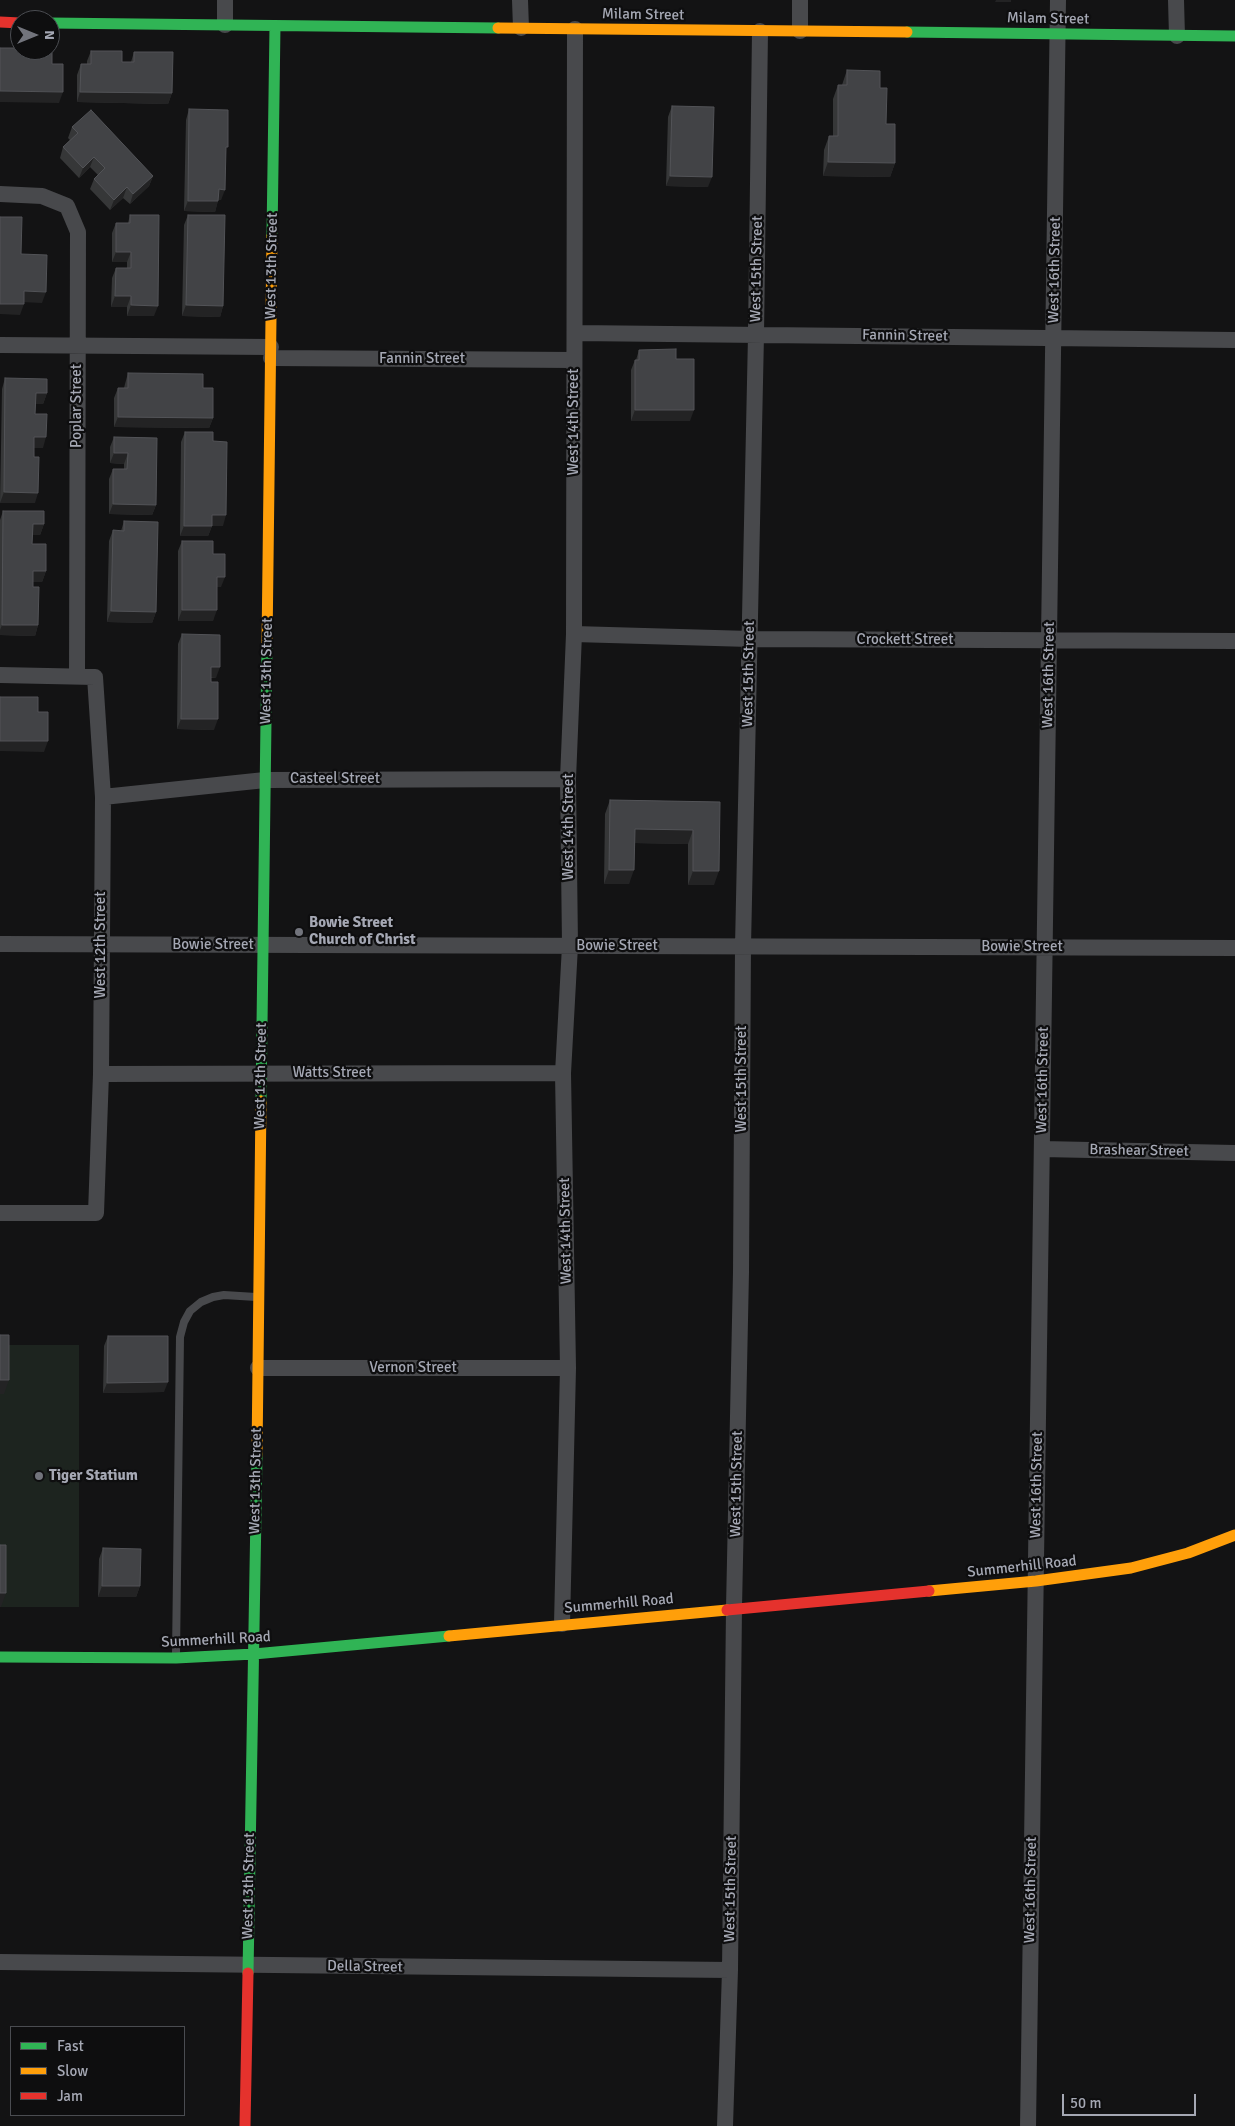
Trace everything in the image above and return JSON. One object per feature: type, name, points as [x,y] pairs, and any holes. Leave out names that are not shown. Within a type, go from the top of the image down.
[{"type":"street","points":[[225,0],[225,25]]},
{"type":"street","points":[[520,0],[521,28]]},
{"type":"street","points":[[800,0],[800,31]]},
{"type":"street","name":"West 16th Street","points":[[1028,2126],[1058,0]]},
{"type":"street","points":[[1176,0],[1177,36]]},
{"type":"street","name":"Milam Street","points":[[60,23],[1235,36]]},
{"type":"street","name":"West 13th Street","points":[[245,2126],[254,1654],[275,26]]},
{"type":"street","name":"West 14th Street","points":[[562,1624],[568,1368],[563,1073],[570,946],[568,779],[574,634],[575,29]]},
{"type":"street","name":"West 15th Street","points":[[725,2126],[730,1970],[744,946],[760,31]]},
{"type":"street","name":"Poplar Street","points":[[0,194],[42,196],[67,206],[78,232],[77,676]]},
{"type":"street","name":"Fannin Street","points":[[575,333],[1235,340]]},
{"type":"street","name":"Fannin Street","points":[[0,345],[574,360]]},
{"type":"street","name":"Crockett Street","points":[[574,634],[750,638],[1235,641]]},
{"type":"street","points":[[0,675],[77,676]]},
{"type":"street","name":"West 12th Street","points":[[0,1213],[96,1213],[101,1074],[102,797],[95,677],[77,676]]},
{"type":"street","name":"Casteel Street","points":[[102,797],[265,780],[568,779]]},
{"type":"street","name":"Bowie Street","points":[[0,944],[1235,948]]},
{"type":"street","name":"Watts Street","points":[[101,1074],[563,1073]]},
{"type":"street","name":"Brashear Street","points":[[1042,1149],[1235,1153]]},
{"type":"street","name":"Vernon Street","points":[[258,1368],[568,1368]]},
{"type":"street","name":"Summerhill Road","points":[[0,1657],[176,1658],[254,1654],[1036,1581],[1131,1568],[1188,1552],[1235,1535]]},
{"type":"street","name":"Della Street","points":[[0,1962],[730,1970]]},
{"type":"lane","points":[[176,1658],[180,1337],[184,1322],[190,1311],[201,1302],[224,1295],[259,1297]]},
{"type":"shaded area","name":"Tiger Statium","points":[[0,1345],[79,1345],[79,1607],[0,1607]]},
{"type":"building","points":[[0,48],[10,48],[10,60],[52,60],[52,64],[63,64],[63,92],[0,91]]},
{"type":"building","points":[[91,51],[122,51],[122,62],[134,62],[134,52],[173,52],[172,93],[80,92],[81,64],[91,64]]},
{"type":"building","points":[[847,70],[880,71],[880,88],[887,88],[886,124],[895,124],[895,163],[828,162],[829,136],[838,136],[838,85],[847,85]]},
{"type":"building","points":[[672,106],[714,107],[712,177],[670,176]]},
{"type":"building","points":[[189,109],[228,110],[225,190],[219,189],[218,201],[188,201]]},
{"type":"building","points":[[91,110],[153,176],[133,194],[127,187],[114,200],[94,179],[105,168],[94,157],[83,168],[63,147],[78,133],[72,127]]},
{"type":"building","points":[[130,215],[159,215],[158,306],[131,305],[131,296],[115,296],[116,268],[131,268],[131,252],[116,252],[116,223],[130,223]]},
{"type":"building","points":[[188,215],[225,215],[223,306],[186,305]]},
{"type":"building","points":[[0,217],[22,217],[21,254],[47,255],[46,292],[24,291],[24,304],[0,304]]},
{"type":"building","points":[[676,349],[676,359],[694,359],[694,410],[635,410],[635,360],[639,360],[639,350]]},
{"type":"building","points":[[128,373],[203,374],[203,388],[213,388],[213,418],[118,417],[118,388],[128,388]]},
{"type":"building","points":[[5,378],[47,379],[47,393],[36,393],[35,414],[47,414],[46,437],[34,437],[34,457],[39,457],[38,493],[4,492]]},
{"type":"building","points":[[185,432],[213,432],[213,441],[227,442],[226,515],[212,515],[212,526],[184,526]]},
{"type":"building","points":[[114,437],[157,438],[156,505],[113,504],[113,469],[127,469],[128,453],[114,453]]},
{"type":"building","points":[[3,511],[44,511],[44,524],[33,524],[32,544],[46,544],[46,571],[33,571],[33,587],[39,587],[38,625],[2,625]]},
{"type":"building","points":[[124,521],[158,522],[156,612],[111,611],[113,530],[124,531]]},
{"type":"building","points":[[182,541],[213,541],[213,554],[225,554],[225,577],[217,577],[217,610],[182,610]]},
{"type":"building","points":[[182,634],[220,635],[220,667],[211,667],[211,682],[218,682],[218,719],[181,719]]},
{"type":"building","points":[[0,697],[38,697],[38,712],[48,712],[48,741],[0,741]]},
{"type":"building","points":[[610,800],[720,802],[719,871],[693,871],[693,830],[635,829],[634,870],[609,870]]},
{"type":"building","points":[[0,1335],[9,1335],[9,1380],[0,1380]]},
{"type":"building","points":[[108,1336],[168,1336],[168,1382],[107,1383]]},
{"type":"building","points":[[0,1545],[6,1545],[6,1593],[0,1593]]},
{"type":"building","points":[[103,1548],[141,1549],[140,1586],[102,1586]]},
{"type":"traffic: fast","points":[[60,23],[498,28]]},
{"type":"traffic: fast","points":[[272,236],[275,26]]},
{"type":"traffic: fast","points":[[907,32],[1235,36]]},
{"type":"traffic: fast","points":[[261,1101],[267,645]]},
{"type":"traffic: fast","points":[[248,1973],[257,1455]]},
{"type":"traffic: fast","points":[[0,1657],[176,1658],[254,1654],[449,1636]]},
{"type":"traffic: slow","points":[[498,28],[907,32]]},
{"type":"traffic: slow","points":[[267,645],[272,236]]},
{"type":"traffic: slow","points":[[257,1455],[261,1101]]},
{"type":"traffic: slow","points":[[929,1591],[1036,1581],[1131,1568],[1188,1553],[1235,1535]]},
{"type":"traffic: slow","points":[[449,1636],[727,1610]]},
{"type":"traffic: jam","points":[[0,22],[10,22]]},
{"type":"traffic: jam","points":[[727,1610],[929,1591]]},
{"type":"traffic: jam","points":[[245,2126],[248,1973]]},
{"type":"place","name":"Bowie Street Church of Christ","points":[[299,932]]},
{"type":"place","name":"Tiger Statium","points":[[39,1476]]}]
